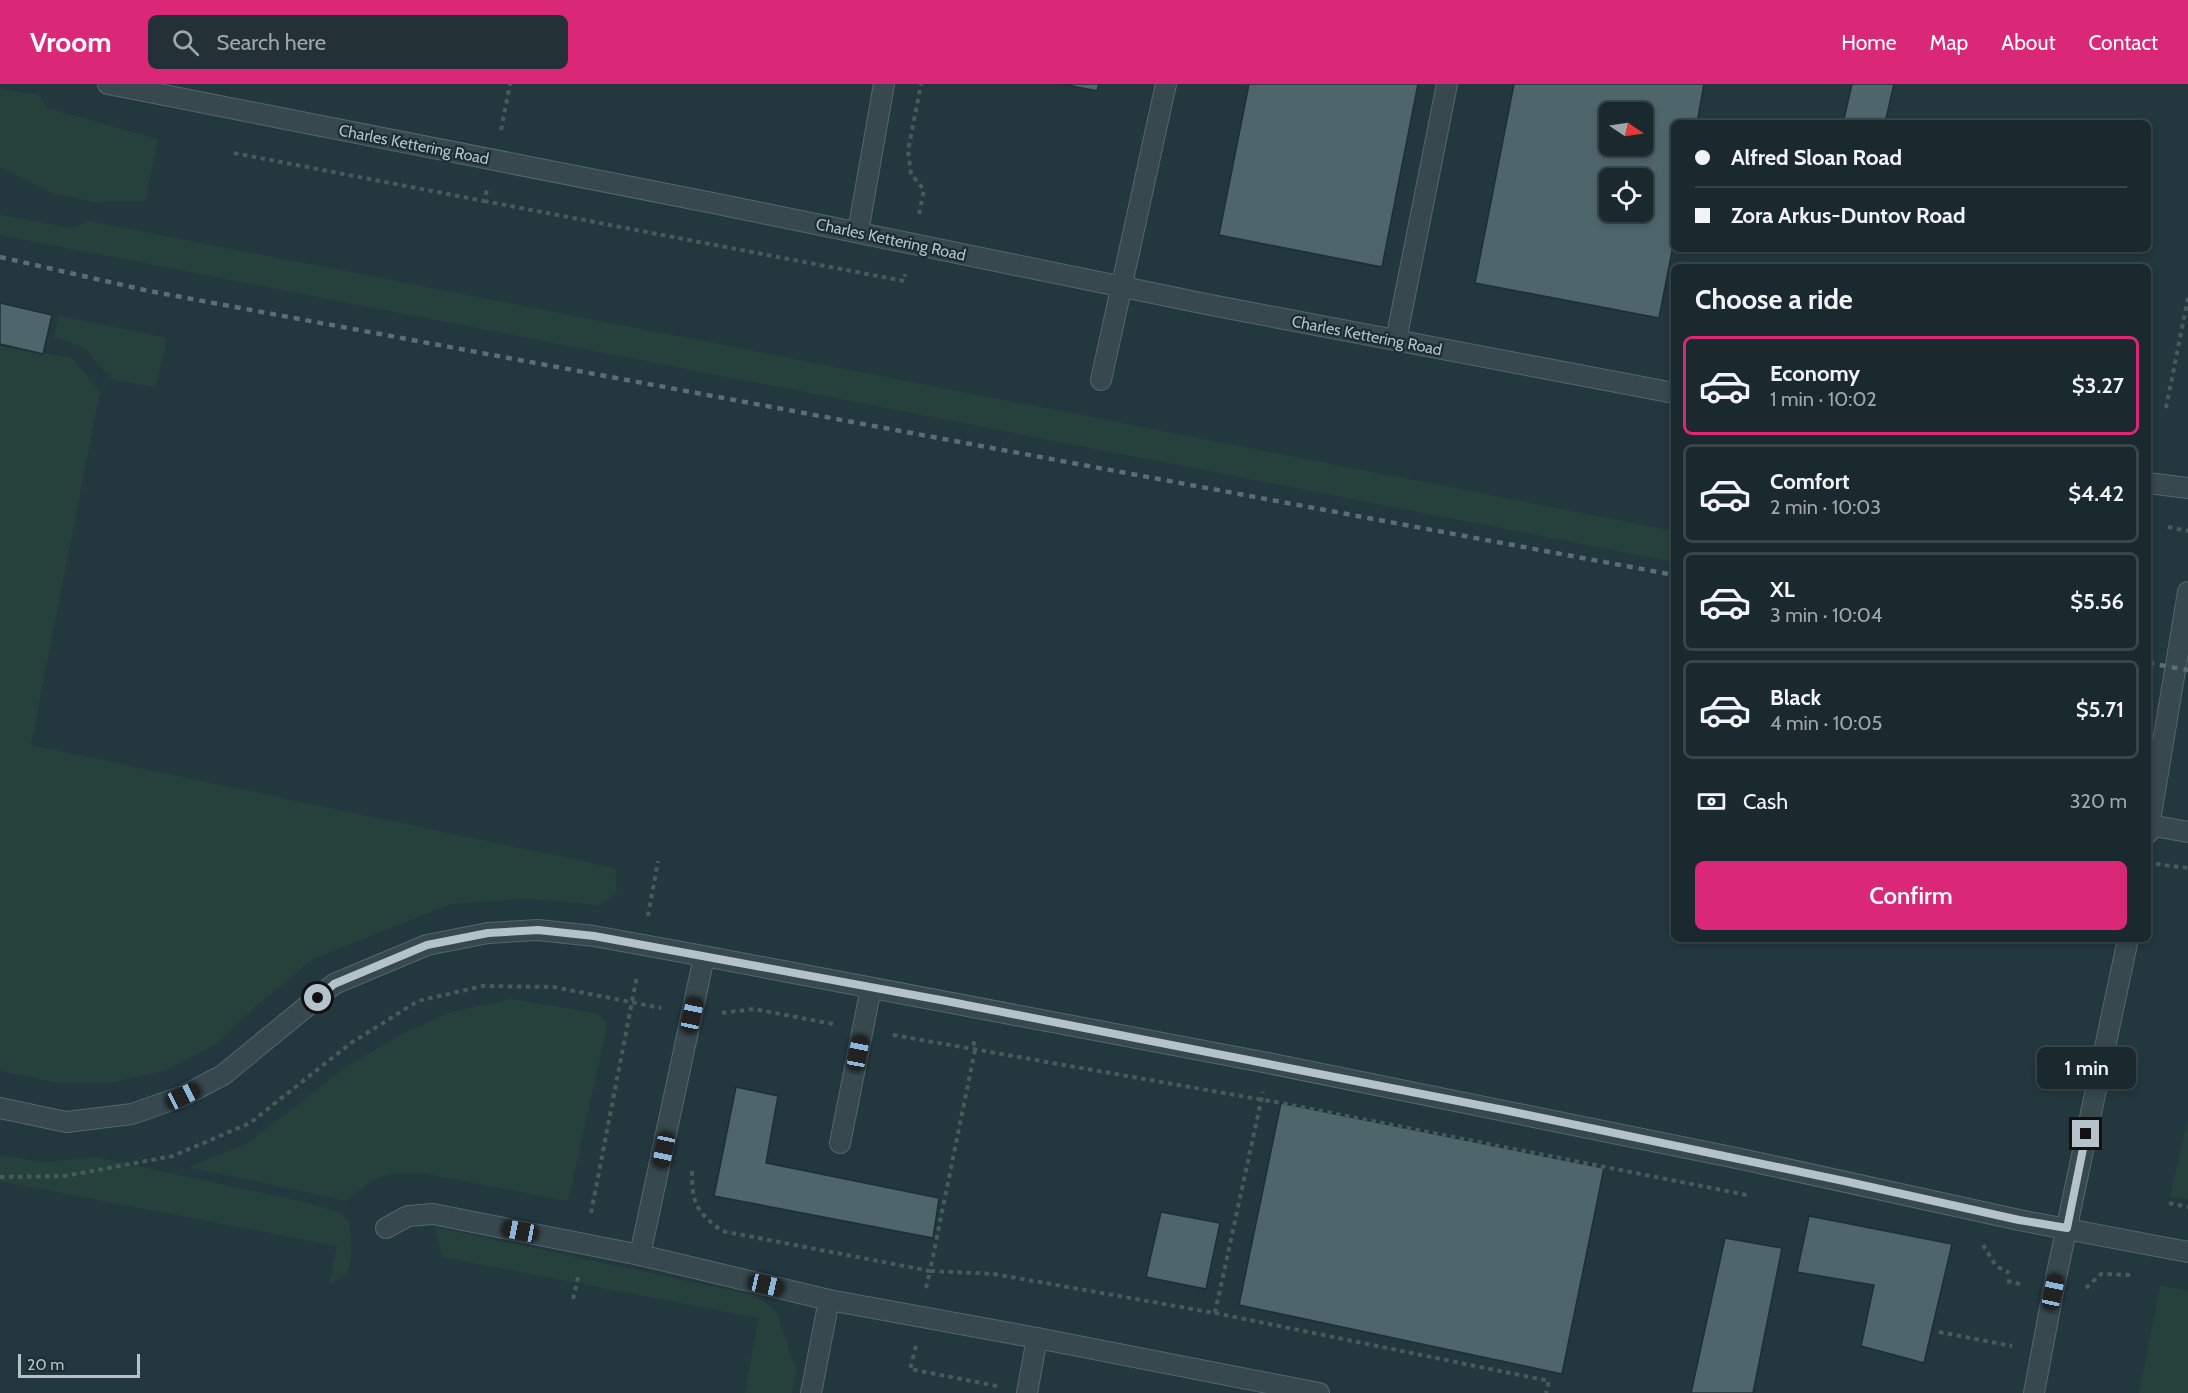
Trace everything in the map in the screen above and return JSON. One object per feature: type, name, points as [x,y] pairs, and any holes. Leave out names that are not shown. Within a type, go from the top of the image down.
[{"type":"lane","name":"Charles Kettering Road","points":[[108,84],[1122,286],[1671,392]]},
{"type":"lane","points":[[858,232],[884,84]]},
{"type":"lane","points":[[1101,380],[1166,84]]},
{"type":"lane","points":[[1396,340],[1447,84]]},
{"type":"lane","points":[[2151,483],[2188,488]]},
{"type":"lane","points":[[2151,817],[2188,592]]},
{"type":"lane","points":[[2151,829],[2188,832]]},
{"type":"lane","points":[[0,1108],[66,1122],[132,1114],[183,1096],[223,1075],[334,984],[427,945],[488,933],[538,930],[594,936],[1268,1063],[1659,1142],[2019,1220],[2188,1252]]},
{"type":"lane","points":[[2034,1393],[2127,942]]},
{"type":"lane","points":[[640,1255],[704,957]]},
{"type":"lane","points":[[840,1143],[872,988]]},
{"type":"lane","points":[[386,1228],[408,1216],[433,1214],[640,1255],[829,1300],[1319,1393]]},
{"type":"lane","points":[[811,1393],[829,1300]]},
{"type":"lane","points":[[1027,1392],[1037,1338]]},
{"type":"path","points":[[2166,408],[2188,298]]},
{"type":"path","points":[[2168,527],[2188,531]]},
{"type":"path","points":[[573,1299],[658,861]]},
{"type":"path","points":[[2151,863],[2188,868]]},
{"type":"path","points":[[0,1177],[65,1176],[173,1156],[250,1123],[351,1043],[418,1001],[483,986],[554,987],[692,1015],[754,1010],[1261,1100],[1753,1196]]},
{"type":"path","points":[[1215,1312],[1268,1063]]},
{"type":"path","points":[[2169,1203],[2188,1207]]},
{"type":"path","points":[[1975,1242],[1984,1246],[1995,1266],[2009,1273]]},
{"type":"path","points":[[930,1271],[994,1274],[1215,1312],[1549,1382],[1546,1393]]},
{"type":"path","points":[[1939,1332],[2042,1353]]},
{"type":"path","points":[[915,1352],[910,1369],[1027,1392]]},
{"type":"green space","points":[[0,88],[39,95],[47,108],[158,139],[145,201],[94,202],[54,194],[0,167]]},
{"type":"green space","points":[[0,215],[71,228],[89,221],[1671,530],[1671,561],[0,235]]},
{"type":"green space","points":[[58,316],[167,338],[156,387],[113,380],[83,347],[54,337]]},
{"type":"green space","points":[[0,346],[72,358],[100,392],[31,745],[615,868],[617,893],[601,905],[528,899],[451,904],[313,959],[253,1009],[217,1044],[165,1071],[114,1082],[53,1082],[0,1071]]},
{"type":"green space","points":[[511,999],[595,1013],[604,1019],[607,1027],[568,1201],[426,1174],[390,1174],[370,1182],[346,1201],[189,1167],[248,1143],[346,1067],[400,1035],[451,1012]]},
{"type":"green space","points":[[2188,1118],[2188,1199],[2170,1197]]},
{"type":"green space","points":[[0,1156],[46,1162],[95,1157],[305,1202],[339,1212],[350,1223],[351,1257],[348,1273],[329,1285],[337,1246],[0,1181]]},
{"type":"green space","points":[[435,1227],[758,1296],[777,1313],[797,1372],[792,1393],[745,1393],[758,1318],[442,1257]]},
{"type":"green space","points":[[2160,1286],[2188,1290],[2188,1393],[2139,1393]]},
{"type":"building","points":[[1062,84],[1099,84],[1097,91]]},
{"type":"building","points":[[1249,84],[1418,84],[1382,267],[1219,235]]},
{"type":"building","points":[[1514,84],[1704,84],[1698,120],[1671,120],[1672,252],[1659,318],[1475,283]]},
{"type":"building","points":[[1852,84],[1894,84],[1886,120],[1844,120]]},
{"type":"building","points":[[0,303],[52,315],[43,354],[0,344]]},
{"type":"building","points":[[736,1087],[778,1096],[766,1163],[939,1198],[933,1238],[714,1196]]},
{"type":"building","points":[[1281,1103],[1604,1168],[1562,1374],[1239,1305]]},
{"type":"building","points":[[1161,1212],[1220,1223],[1206,1289],[1146,1277]]},
{"type":"building","points":[[1809,1216],[1952,1244],[1924,1363],[1861,1346],[1874,1285],[1797,1272]]},
{"type":"building","points":[[1725,1238],[1782,1248],[1753,1393],[1691,1393]]},
{"type":"railway","points":[[0,257],[149,291],[1671,574]]},
{"type":"railway","points":[[2151,664],[2188,670]]},
{"type":"route","points":[[318,998],[334,984],[427,945],[488,933],[538,930],[594,936],[1268,1063],[1694,1149],[2019,1220],[2067,1228],[2086,1134]]}]
